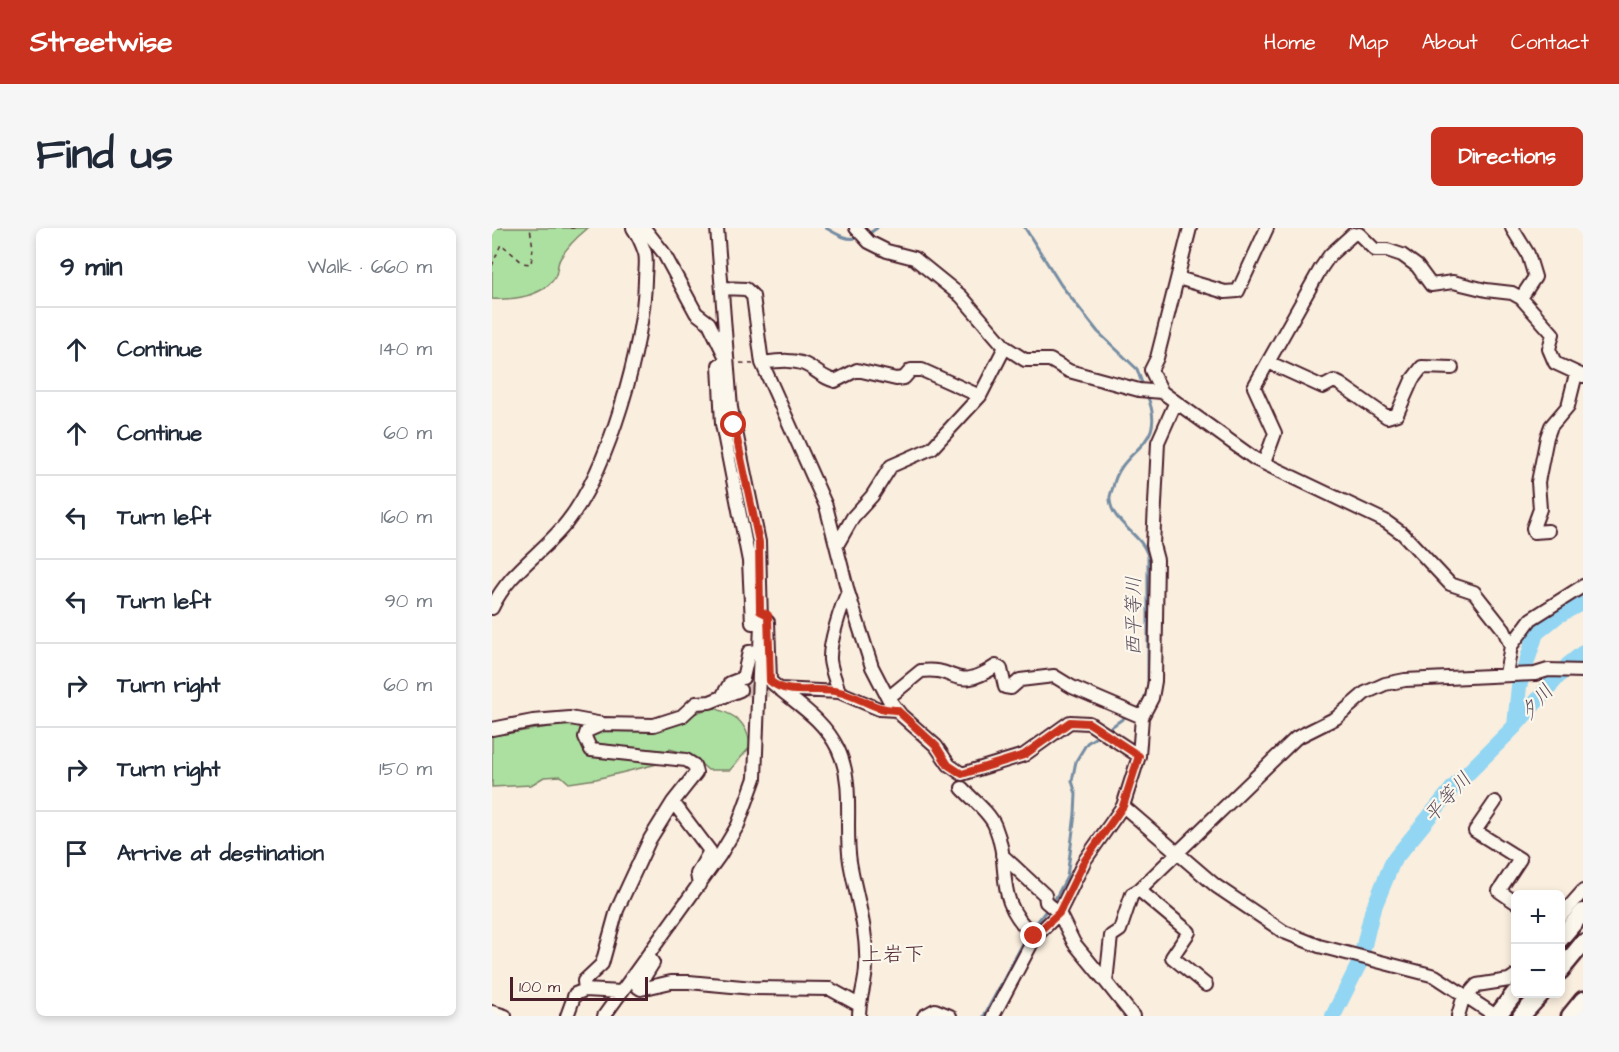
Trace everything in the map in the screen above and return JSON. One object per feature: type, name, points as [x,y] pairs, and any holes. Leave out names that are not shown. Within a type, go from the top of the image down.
[{"type":"highway","points":[[1565,933],[1583,912]]},
{"type":"highway","points":[[1565,966],[1583,943]]},
{"type":"highway","points":[[1497,1016],[1511,998]]},
{"type":"highway","points":[[1521,1016],[1537,998]]},
{"type":"highway","points":[[1570,1016],[1583,1000]]},
{"type":"street","points":[[492,608],[508,579],[567,523],[582,499],[626,391],[638,344],[644,303],[645,254],[633,228]]},
{"type":"street","points":[[644,228],[663,252],[696,313],[709,323],[727,360]]},
{"type":"street","points":[[604,1016],[699,885],[738,825],[755,778],[760,651],[759,542],[731,408],[717,228]]},
{"type":"street","points":[[1157,392],[1151,370],[1157,358],[1190,228]]},
{"type":"street","points":[[1178,278],[1225,292],[1238,291],[1267,228]]},
{"type":"street","points":[[1512,228],[1528,254],[1535,277],[1521,297]]},
{"type":"street","points":[[1263,463],[1275,433],[1254,387],[1330,255],[1355,231],[1375,250],[1396,252],[1409,260],[1425,274],[1431,285],[1454,282],[1486,290],[1512,293],[1521,297],[1553,334],[1550,341],[1551,358],[1580,375],[1568,406],[1549,431],[1540,466],[1538,482],[1540,509],[1533,528],[1534,532],[1548,531]]},
{"type":"street","points":[[861,234],[887,251],[914,258],[971,305],[1005,347],[1025,360],[1050,360],[1069,371],[1139,390],[1157,392],[1263,463],[1324,490],[1394,528],[1450,584],[1474,592],[1504,630],[1511,646],[1509,674]]},
{"type":"street","points":[[722,288],[746,289],[753,296],[762,363],[826,506],[848,592],[872,668],[897,710],[936,746],[948,765],[962,774],[1024,755],[1070,722],[1089,723],[1139,756]]},
{"type":"street","points":[[837,545],[853,517],[872,496],[891,466],[932,448],[980,396],[1005,347]]},
{"type":"street","points":[[762,363],[800,362],[809,365],[822,377],[835,381],[857,370],[896,379],[904,378],[911,370],[922,370],[980,396]]},
{"type":"street","points":[[1268,362],[1323,387],[1334,381],[1387,417],[1396,414],[1412,380],[1422,368],[1452,368]]},
{"type":"street","points":[[993,1016],[1035,937],[1059,912],[1085,860],[1123,806],[1139,756],[1141,717],[1152,698],[1155,681],[1157,560],[1153,545],[1158,442],[1175,404]]},
{"type":"street","points":[[1511,646],[1531,619],[1583,586]]},
{"type":"street","points":[[839,692],[830,661],[830,651],[836,633],[837,614],[848,592]]},
{"type":"street","points":[[649,956],[653,963],[638,987],[641,989],[671,982],[689,982],[753,988],[830,989],[859,1011],[866,969],[866,949],[860,902],[850,861],[849,791],[839,750],[822,724],[774,690],[770,681],[768,615],[760,617]]},
{"type":"street","points":[[723,695],[730,683],[743,678],[749,652],[760,651]]},
{"type":"street","points":[[888,698],[921,671],[928,670],[964,680],[980,677],[996,666],[1001,669],[1005,687],[1011,688],[1020,680],[1054,676],[1072,687],[1141,717]]},
{"type":"street","points":[[1106,981],[1111,936],[1120,930],[1132,894],[1139,890],[1296,738],[1336,718],[1365,693],[1385,684],[1405,680],[1577,670]]},
{"type":"street","points":[[492,729],[533,721],[570,718],[603,724],[654,725],[682,716],[696,703],[710,702],[740,690]]},
{"type":"street","points":[[774,690],[839,692],[879,709],[897,710]]},
{"type":"street","points":[[585,990],[584,981],[602,964],[618,910],[650,839],[673,802],[696,773],[694,765],[686,759],[591,750],[585,737],[586,731],[603,724]]},
{"type":"street","points":[[962,788],[995,825],[1002,855],[1004,885],[1010,905],[1035,937]]},
{"type":"street","points":[[673,802],[710,851],[697,874],[699,885]]},
{"type":"street","points":[[1495,802],[1475,831],[1520,859],[1499,891],[1511,899]]},
{"type":"street","points":[[1123,806],[1216,886],[1284,932],[1319,946],[1436,976],[1497,1016]]},
{"type":"street","points":[[1002,855],[1045,895],[1046,902],[1059,912],[1074,943],[1133,1016]]},
{"type":"street","points":[[1139,890],[1189,932],[1172,957],[1206,985]]},
{"type":"street","points":[[1565,911],[1583,891]]},
{"type":"street","points":[[1458,1016],[1467,996],[1477,985],[1485,982],[1502,982],[1511,978]]},
{"type":"street","points":[[567,1016],[575,994],[585,990],[621,992]]},
{"type":"street","points":[[924,1016],[935,1010],[950,1016]]},
{"type":"street","points":[[492,1012],[505,1016]]},
{"type":"path","points":[[492,266],[501,244],[523,263],[531,264],[533,248],[530,228]]},
{"type":"path","points":[[570,228],[575,228]]},
{"type":"path","points":[[727,360],[749,365],[762,363]]},
{"type":"green space","points":[[492,228],[588,228],[572,242],[563,254],[555,277],[550,284],[526,296],[492,299]]},
{"type":"green space","points":[[712,707],[738,720],[749,737],[751,746],[730,770],[708,770],[691,755],[670,749],[657,764],[596,779],[569,783],[561,776],[544,777],[531,785],[492,787],[492,736],[573,723],[609,728],[686,717]]},
{"type":"waterway","name":"西平等川","points":[[826,228],[847,238],[860,237]]},
{"type":"waterway","name":"西平等川","points":[[867,235],[877,228]]},
{"type":"waterway","name":"西平等川","points":[[1025,228],[1061,285],[1098,332],[1137,369],[1143,386]]},
{"type":"waterway","name":"西平等川","points":[[1136,710],[1142,705],[1148,688],[1148,557],[1140,542],[1116,516],[1110,499],[1118,473],[1125,462],[1142,445],[1152,426],[1152,412],[1147,395]]},
{"type":"waterway","name":"平等川","points":[[1333,1016],[1360,962],[1372,912],[1393,861],[1452,789],[1515,726],[1519,686],[1536,633],[1557,616],[1583,602]]},
{"type":"waterway","name":"夕川","points":[[1515,726],[1568,665],[1583,653]]},
{"type":"waterway","name":"西平等川","points":[[1107,730],[1128,715]]},
{"type":"waterway","name":"西平等川","points":[[1053,903],[1067,877],[1075,814],[1076,794],[1072,781],[1076,761],[1087,743],[1101,734]]},
{"type":"waterway","name":"西平等川","points":[[1032,929],[1048,908]]},
{"type":"waterway","name":"西平等川","points":[[984,1016],[1028,934]]},
{"type":"tunnel","points":[[740,690],[769,691]]},
{"type":"district","name":"上岩下","points":[[893,954]]},
{"type":"route","points":[[734,425],[759,542],[760,611],[768,615],[770,681],[779,689],[839,692],[879,709],[897,710],[936,746],[948,765],[962,774],[1024,755],[1070,722],[1089,723],[1139,756],[1123,806],[1085,860],[1059,913],[1034,936]]}]
